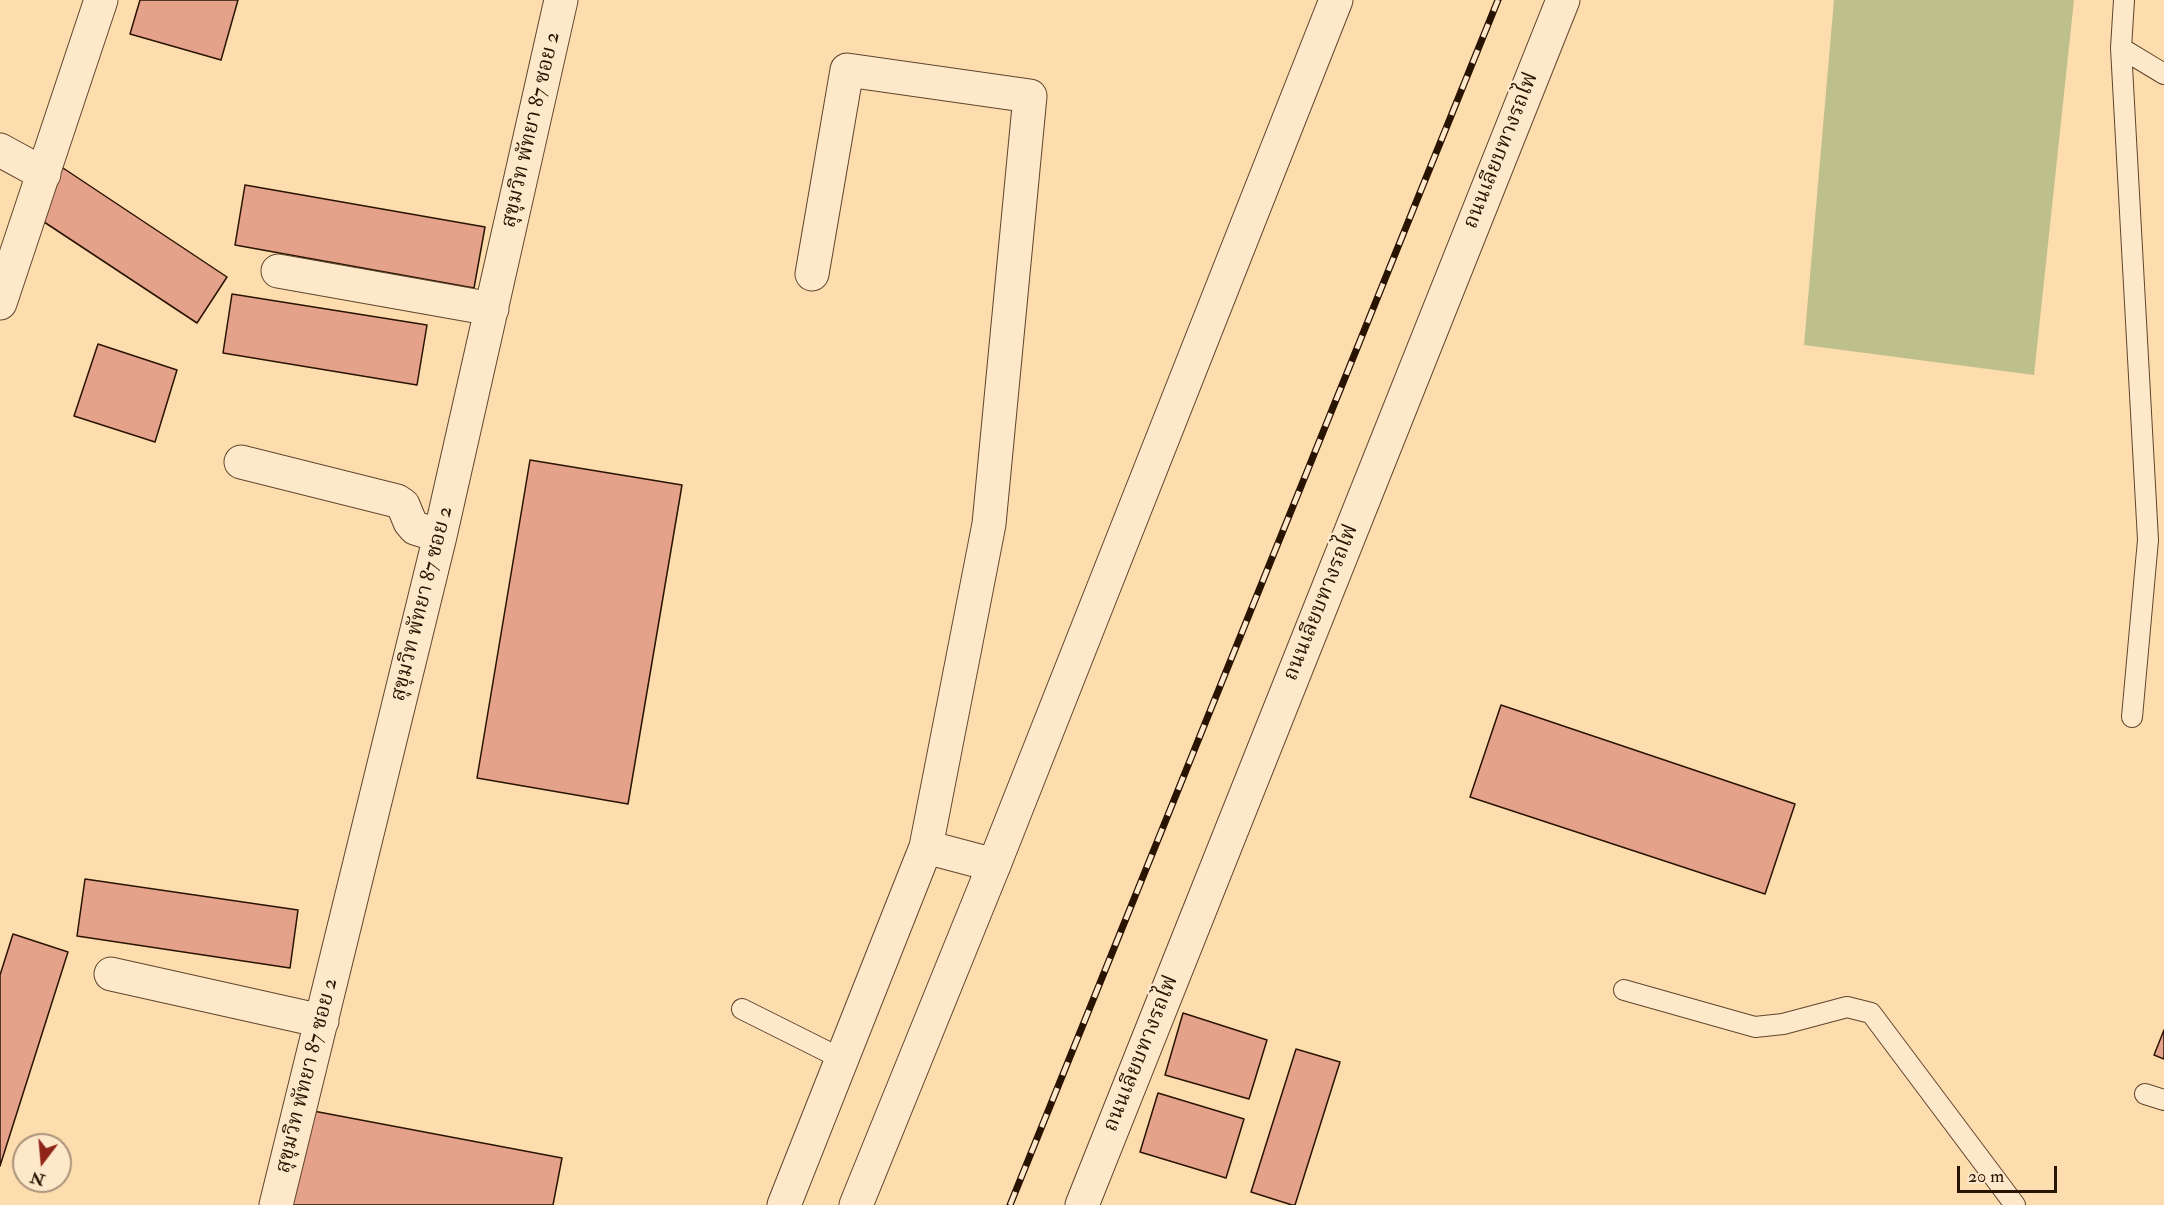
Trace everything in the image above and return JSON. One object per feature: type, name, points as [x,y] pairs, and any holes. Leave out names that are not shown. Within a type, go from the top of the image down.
[{"type":"street","points":[[0,303],[101,0]]},
{"type":"street","name":"สุขุมวิท พัทยา 87 ซอย 2","points":[[276,1205],[440,536],[561,0]]},
{"type":"street","points":[[856,1205],[994,865],[1336,0]]},
{"type":"street","name":"ถนนเลียบทางรถไฟ","points":[[1082,1205],[1563,0]]},
{"type":"street","points":[[784,1205],[926,847],[989,524],[1030,96],[847,70],[812,274]]},
{"type":"street","points":[[0,150],[44,174]]},
{"type":"street","points":[[278,271],[492,309]]},
{"type":"street","points":[[241,462],[397,501],[403,505],[415,528],[440,536]]},
{"type":"street","points":[[926,847],[994,865]]},
{"type":"street","points":[[111,974],[322,1021]]},
{"type":"lane","points":[[2124,0],[2121,48],[2148,540],[2132,717]]},
{"type":"lane","points":[[2121,48],[2164,74]]},
{"type":"lane","points":[[1624,990],[1755,1027],[1783,1024],[1847,1007],[1871,1013],[2015,1205]]},
{"type":"lane","points":[[742,1010],[842,1059]]},
{"type":"lane","points":[[2145,1094],[2164,1100]]},
{"type":"green space","points":[[1834,0],[2074,0],[2034,375],[1804,345]]},
{"type":"building","points":[[140,0],[238,0],[221,60],[130,34]]},
{"type":"building","points":[[63,168],[227,277],[197,323],[32,214]]},
{"type":"building","points":[[245,185],[485,227],[474,288],[235,245]]},
{"type":"building","points":[[232,294],[427,325],[417,385],[223,353]]},
{"type":"building","points":[[98,344],[177,370],[155,442],[74,416]]},
{"type":"building","points":[[530,460],[682,485],[628,804],[477,778]]},
{"type":"building","points":[[1501,705],[1795,804],[1765,894],[1470,797]]},
{"type":"building","points":[[85,879],[298,910],[290,968],[77,936]]},
{"type":"building","points":[[13,934],[68,952],[0,1166],[0,975]]},
{"type":"building","points":[[1183,1013],[1267,1040],[1249,1099],[1165,1075]]},
{"type":"building","points":[[2164,1030],[2164,1059],[2154,1055]]},
{"type":"building","points":[[1296,1049],[1340,1062],[1295,1205],[1292,1205],[1251,1192]]},
{"type":"building","points":[[1158,1093],[1244,1119],[1226,1178],[1140,1152]]},
{"type":"building","points":[[308,1110],[562,1158],[553,1205],[291,1205]]},
{"type":"railway","points":[[1010,1205],[1498,0]]}]
